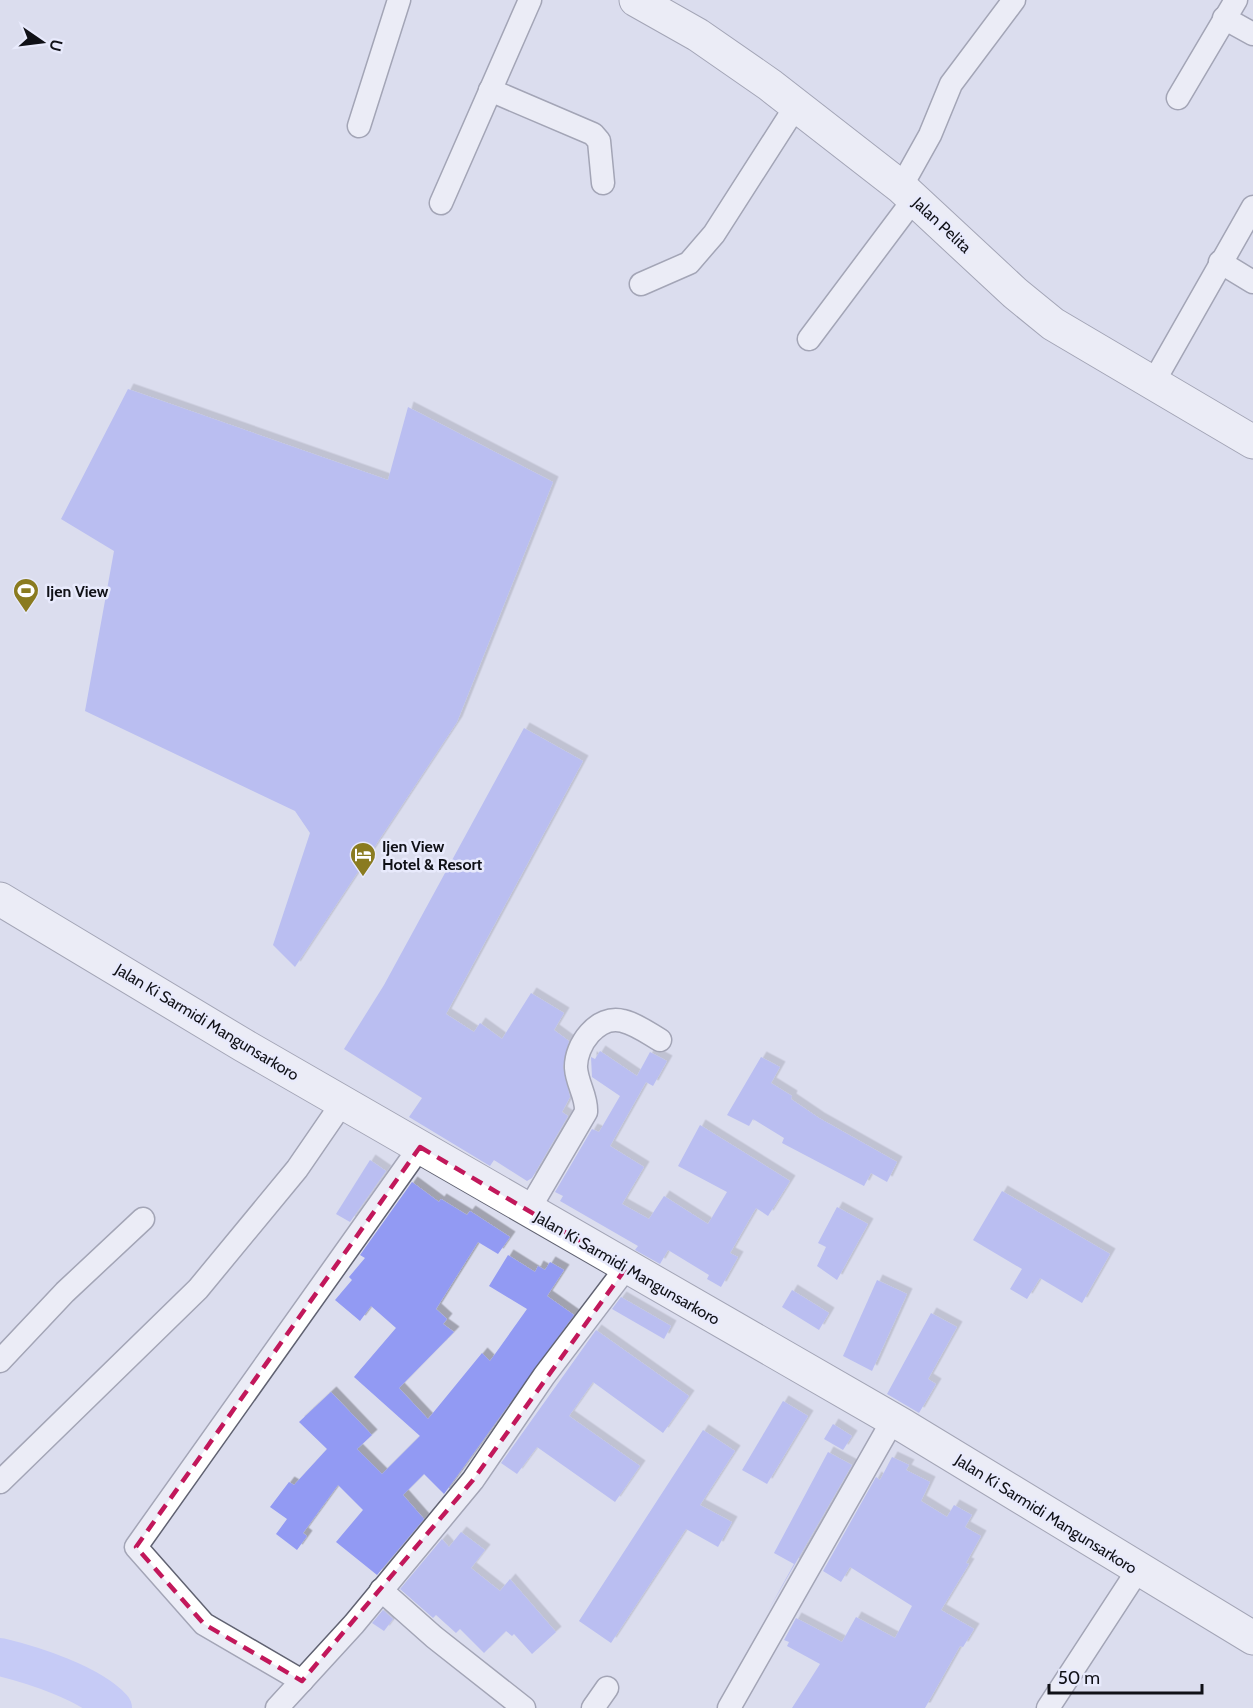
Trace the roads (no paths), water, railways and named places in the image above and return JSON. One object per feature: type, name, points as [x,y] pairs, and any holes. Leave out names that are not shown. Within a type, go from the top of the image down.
[{"type":"main road","name":"Jalan Pelita","points":[[636,0],[698,35],[796,106],[908,193],[1015,293],[1053,324],[1253,442]]},
{"type":"main road","name":"Jalan Ki Sarmidi Mangunsarkoro","points":[[0,899],[219,1031],[626,1268],[893,1420],[1253,1638]]},
{"type":"street","points":[[359,126],[399,0]]},
{"type":"street","points":[[441,203],[530,0]]},
{"type":"street","points":[[808,339],[908,193],[951,84],[1014,0]]},
{"type":"street","points":[[1178,98],[1230,9],[1253,34]]},
{"type":"street","points":[[490,90],[593,134],[599,141],[603,183]]},
{"type":"street","points":[[641,284],[689,263],[714,234],[796,106]]},
{"type":"street","points":[[1153,383],[1253,207]]},
{"type":"street","points":[[1220,262],[1253,282]]},
{"type":"street","points":[[528,1211],[586,1112],[586,1100],[576,1068],[578,1053],[584,1042],[604,1023],[620,1020],[660,1040]]},
{"type":"street","points":[[0,1482],[198,1289],[297,1169],[343,1102]]},
{"type":"street","points":[[302,1681],[204,1623],[136,1547],[420,1147]]},
{"type":"street","points":[[0,1361],[64,1292],[143,1219]]},
{"type":"street","points":[[277,1708],[381,1590],[473,1480],[544,1376],[626,1268]]},
{"type":"street","points":[[729,1708],[893,1420]]},
{"type":"street","points":[[1048,1708],[1138,1570]]},
{"type":"street","points":[[381,1590],[434,1637],[524,1708]]},
{"type":"street","points":[[592,1708],[608,1688]]},
{"type":"waterway","points":[[0,1657],[44,1670],[76,1683],[103,1699],[113,1708]]},
{"type":"place","name":"Ijen View","points":[[26,614]]},
{"type":"place","name":"Ijen View Hotel & Resort","points":[[363,878]]}]
